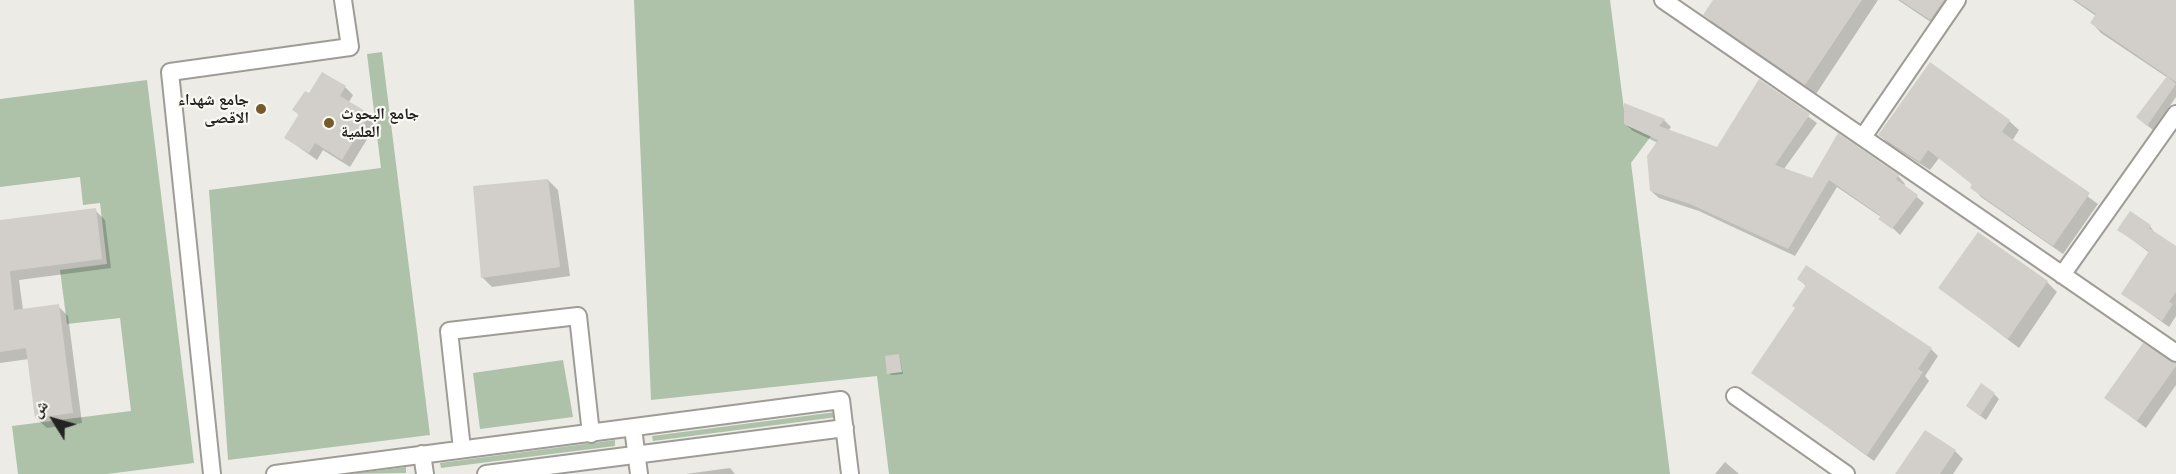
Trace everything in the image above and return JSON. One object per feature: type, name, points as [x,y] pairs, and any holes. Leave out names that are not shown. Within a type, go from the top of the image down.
[{"type":"street","points":[[212,474],[170,72],[350,47],[343,0]]},
{"type":"street","points":[[1663,0],[2176,353]]},
{"type":"street","points":[[1863,137],[1957,0]]},
{"type":"street","points":[[2062,275],[2176,114]]},
{"type":"street","points":[[462,449],[449,331],[472,328],[578,316],[591,434]]},
{"type":"street","points":[[1735,396],[1846,474]]},
{"type":"street","points":[[275,474],[841,400],[850,474]]},
{"type":"street","points":[[633,428],[639,474]]},
{"type":"street","points":[[486,474],[844,428]]},
{"type":"street","points":[[422,454],[424,474]]},
{"type":"green space","points":[[634,0],[1610,0],[1626,125],[1651,136],[1631,163],[1670,474],[889,474],[877,376],[651,400]]},
{"type":"green space","points":[[382,52],[430,435],[228,460],[209,190],[381,168],[367,54]]},
{"type":"green space","points":[[147,80],[194,463],[107,474],[18,474],[12,426],[131,411],[120,318],[67,324],[60,270],[107,264],[100,203],[83,205],[80,177],[0,187],[0,99]]},
{"type":"green space","points":[[563,360],[573,417],[480,429],[473,373]]},
{"type":"green space","points":[[836,412],[837,417],[653,441],[652,436]]},
{"type":"green space","points":[[615,440],[615,446],[441,468],[440,463]]},
{"type":"green space","points":[[406,467],[406,473],[350,474]]},
{"type":"building","points":[[1713,0],[1862,0],[1805,85],[1703,15]]},
{"type":"building","points":[[1900,0],[1944,0],[1930,20]]},
{"type":"building","points":[[2075,0],[2176,0],[2176,82],[2090,23],[2096,14]]},
{"type":"building","points":[[1930,62],[2010,120],[2002,132],[2090,193],[2053,246],[1970,188],[1972,184],[1928,150],[1920,162],[1878,135]]},
{"type":"building","name":"جامع البحوث العلمية","points":[[322,72],[346,86],[340,96],[370,114],[342,160],[315,143],[309,153],[284,138],[299,114],[292,110],[305,91],[309,93]]},
{"type":"building","points":[[2167,76],[2176,84],[2147,126],[2136,117]]},
{"type":"building","points":[[1759,79],[1810,114],[1775,165],[1812,178],[1838,133],[1899,175],[1896,179],[1918,195],[1892,229],[1878,219],[1881,216],[1829,180],[1788,249],[1690,204],[1650,191],[1647,156],[1658,140],[1624,124],[1624,103],[1665,119],[1659,126],[1717,147]]},
{"type":"building","points":[[548,179],[560,267],[481,278],[473,186]]},
{"type":"building","points":[[96,208],[102,259],[10,271],[14,310],[59,304],[73,413],[35,418],[26,348],[0,352],[0,220]]},
{"type":"building","points":[[2130,211],[2151,225],[2149,228],[2176,246],[2176,292],[2169,302],[2173,304],[2162,321],[2121,294],[2149,251],[2117,230]]},
{"type":"building","points":[[1978,232],[2048,281],[2008,339],[1938,288]]},
{"type":"building","points":[[1806,265],[1932,348],[1918,369],[1923,372],[1867,455],[1751,373],[1795,308],[1792,306],[1806,285],[1797,279]]},
{"type":"building","points":[[2143,343],[2176,363],[2176,366],[2137,421],[2104,398]]},
{"type":"building","points":[[899,354],[902,372],[887,374],[885,356]]},
{"type":"building","points":[[1981,383],[1995,393],[1980,416],[1966,406]]},
{"type":"building","points":[[1925,430],[1956,450],[1940,474],[1895,474]]},
{"type":"place","name":"جامع شهداء الاقصى","points":[[261,109]]},
{"type":"place","name":"جامع البحوث العلمية","points":[[329,123]]}]
